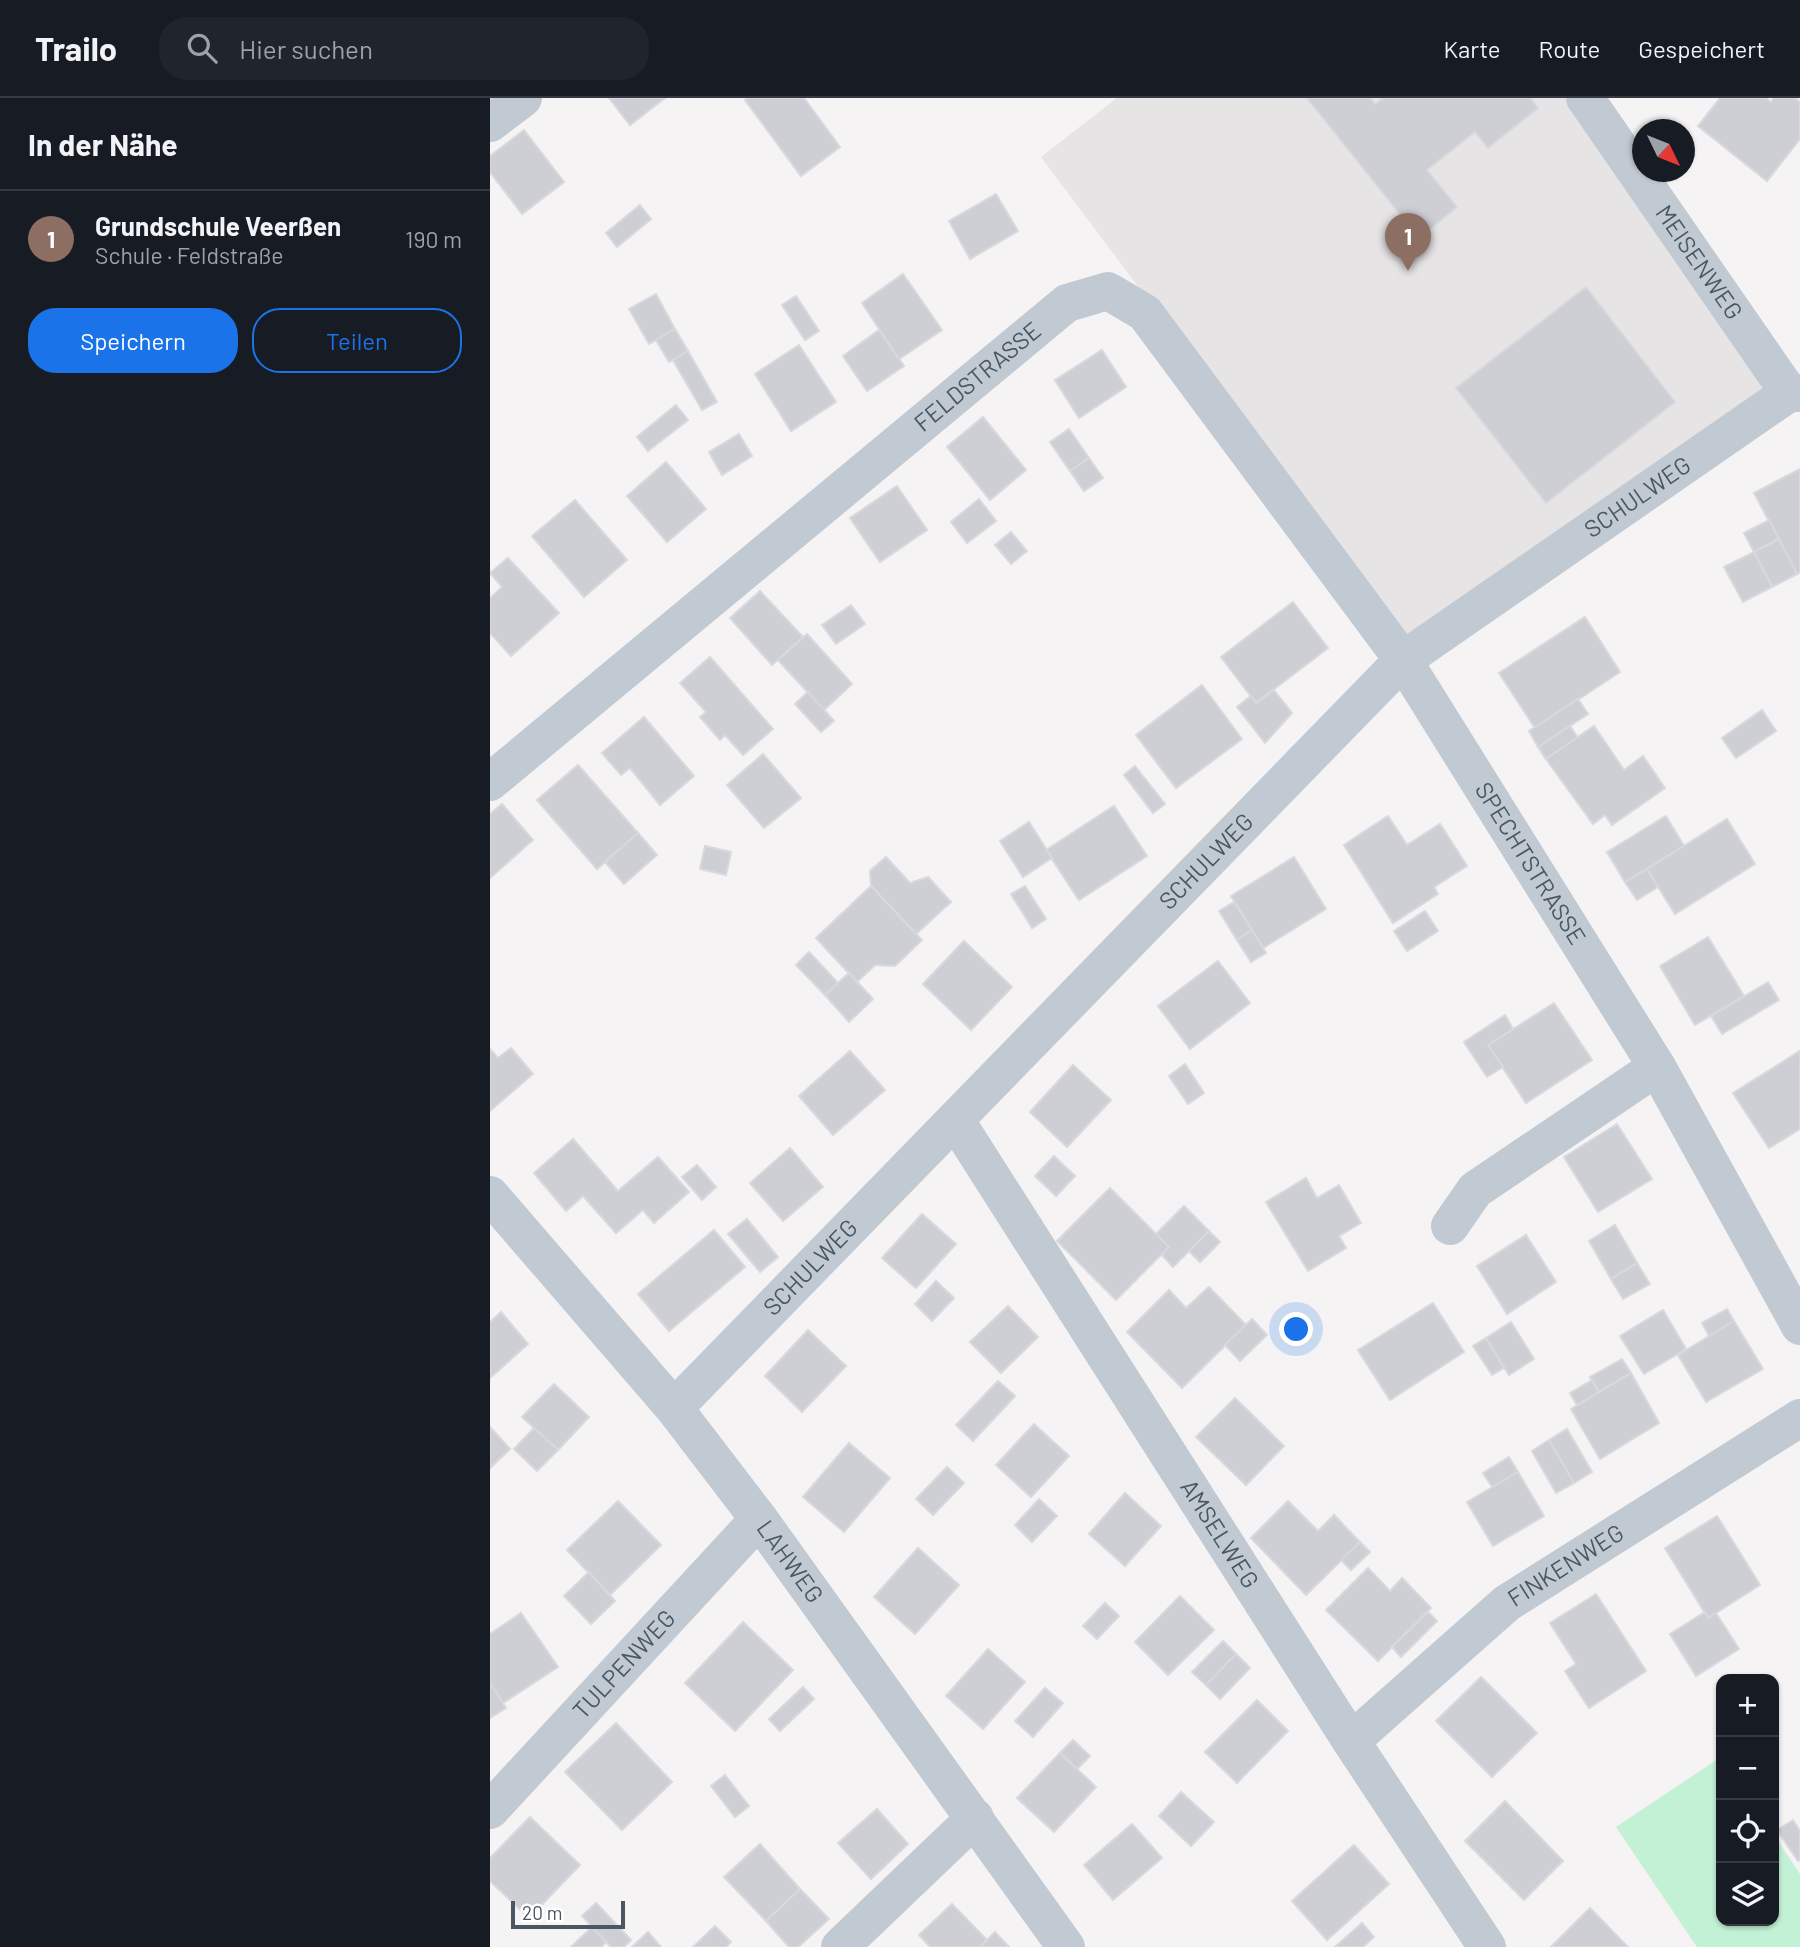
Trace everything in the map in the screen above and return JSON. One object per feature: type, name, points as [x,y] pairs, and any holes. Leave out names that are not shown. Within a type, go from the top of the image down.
[{"type":"street","points":[[490,122],[523,98]]},
{"type":"street","name":"MEISENWEG","points":[[1585,98],[1794,393]]},
{"type":"street","name":"FELDSTRASSE","points":[[490,782],[1067,303],[1108,291],[1145,313],[1402,660]]},
{"type":"street","name":"SCHULWEG","points":[[674,1408],[1402,660],[1794,393]]},
{"type":"street","name":"SPECHTSTRASSE","points":[[1402,660],[1657,1067],[1800,1326]]},
{"type":"street","points":[[1450,1226],[1475,1190],[1657,1067]]},
{"type":"street","name":"AMSELWEG","points":[[956,1121],[1352,1741],[1487,1947]]},
{"type":"street","name":"LAHWEG","points":[[490,1195],[674,1408],[758,1519],[1066,1947]]},
{"type":"street","name":"FINKENWEG","points":[[1352,1741],[1507,1603],[1800,1418]]},
{"type":"street","name":"TULPENWEG","points":[[490,1810],[758,1519]]},
{"type":"street","points":[[840,1947],[975,1818]]},
{"type":"shaded area","points":[[1117,98],[1565,98],[1773,386],[1407,645],[1041,157]]},
{"type":"green space","points":[[1716,1760],[1716,1926],[1779,1926],[1779,1842],[1800,1874],[1800,1947],[1697,1947],[1616,1827]]},
{"type":"building","points":[[609,98],[665,98],[630,125]]},
{"type":"building","points":[[804,98],[840,147],[801,176],[745,100]]},
{"type":"building","points":[[1307,98],[1370,98],[1375,104],[1383,98],[1530,98],[1538,108],[1488,148],[1475,132],[1427,170],[1457,207],[1419,238]]},
{"type":"building","points":[[1720,98],[1766,98],[1771,102],[1774,98],[1795,98],[1800,102],[1800,139],[1767,181],[1698,126]]},
{"type":"building","points":[[524,130],[564,182],[522,214],[490,172],[490,156]]},
{"type":"building","points":[[996,194],[1018,231],[970,259],[949,221]]},
{"type":"building","points":[[640,205],[651,219],[617,247],[606,233]]},
{"type":"building","points":[[903,274],[942,330],[899,359],[862,303]]},
{"type":"building","points":[[1586,287],[1675,402],[1546,503],[1456,388]]},
{"type":"building","points":[[656,294],[675,329],[649,344],[629,309]]},
{"type":"building","points":[[796,296],[819,331],[805,340],[782,305]]},
{"type":"building","points":[[675,329],[688,351],[669,362],[656,340]]},
{"type":"building","points":[[879,330],[904,366],[867,391],[843,356]]},
{"type":"building","points":[[799,345],[836,402],[791,431],[755,374]]},
{"type":"building","points":[[1102,350],[1126,387],[1079,418],[1055,380]]},
{"type":"building","points":[[688,351],[717,402],[702,410],[673,360]]},
{"type":"building","points":[[676,405],[688,420],[648,451],[637,437]]},
{"type":"building","points":[[983,417],[1026,470],[990,500],[947,447]]},
{"type":"building","points":[[1069,429],[1089,458],[1070,471],[1050,442]]},
{"type":"building","points":[[739,434],[752,456],[722,475],[709,452]]},
{"type":"building","points":[[1089,458],[1103,478],[1084,491],[1070,471]]},
{"type":"building","points":[[666,462],[706,509],[667,542],[627,496]]},
{"type":"building","points":[[1800,469],[1800,572],[1797,574],[1754,493]]},
{"type":"building","points":[[897,486],[927,530],[880,562],[850,518]]},
{"type":"building","points":[[979,499],[996,521],[967,543],[951,522]]},
{"type":"building","points":[[575,500],[627,560],[584,597],[532,536]]},
{"type":"building","points":[[1769,520],[1779,539],[1754,552],[1744,533]]},
{"type":"building","points":[[1011,532],[1027,551],[1011,564],[995,545]]},
{"type":"building","points":[[1779,539],[1797,574],[1772,587],[1754,552]]},
{"type":"building","points":[[1754,552],[1772,587],[1743,602],[1724,567]]},
{"type":"building","points":[[508,558],[559,613],[511,656],[490,633],[490,598],[502,587],[490,573]]},
{"type":"building","points":[[760,591],[803,637],[772,665],[730,618]]},
{"type":"building","points":[[1293,602],[1328,648],[1256,703],[1221,657]]},
{"type":"building","points":[[851,605],[865,624],[836,644],[822,625]]},
{"type":"building","points":[[1585,617],[1620,672],[1535,728],[1499,673]]},
{"type":"building","points":[[807,634],[852,684],[824,710],[778,660]]},
{"type":"building","points":[[710,657],[773,729],[743,755],[725,735],[720,740],[700,717],[706,712],[680,683]]},
{"type":"building","points":[[1202,685],[1242,739],[1176,788],[1136,735]]},
{"type":"building","points":[[1274,690],[1292,713],[1265,743],[1237,707],[1251,696],[1256,703]]},
{"type":"building","points":[[808,692],[834,721],[821,732],[795,704]]},
{"type":"building","points":[[1578,699],[1588,714],[1538,747],[1529,731]]},
{"type":"building","points":[[1762,710],[1776,731],[1736,758],[1722,738]]},
{"type":"building","points":[[644,717],[694,776],[660,805],[630,768],[621,775],[602,753]]},
{"type":"building","points":[[1570,726],[1578,738],[1546,759],[1538,747]]},
{"type":"building","points":[[1594,726],[1624,770],[1643,756],[1665,788],[1612,825],[1605,815],[1593,824],[1546,759]]},
{"type":"building","points":[[763,754],[801,798],[764,828],[727,785]]},
{"type":"building","points":[[578,765],[638,833],[597,869],[537,800]]},
{"type":"building","points":[[1135,766],[1165,804],[1153,813],[1124,775]]},
{"type":"building","points":[[502,804],[533,840],[490,878],[490,814]]},
{"type":"building","points":[[1114,806],[1147,856],[1079,900],[1046,850]]},
{"type":"building","points":[[1388,816],[1407,845],[1440,824],[1467,866],[1434,887],[1438,894],[1393,923],[1344,845]]},
{"type":"building","points":[[1666,816],[1684,846],[1625,882],[1607,852]]},
{"type":"building","points":[[1727,819],[1755,864],[1675,914],[1647,869]]},
{"type":"building","points":[[1029,822],[1052,858],[1023,877],[1000,841]]},
{"type":"building","points":[[638,833],[657,855],[624,884],[605,862]]},
{"type":"building","points":[[705,846],[731,852],[726,875],[700,869]]},
{"type":"building","points":[[886,857],[910,883],[928,877],[951,902],[916,934],[871,886],[870,871]]},
{"type":"building","points":[[1294,857],[1326,909],[1263,948],[1231,896]]},
{"type":"building","points":[[1647,869],[1658,887],[1637,900],[1625,882]]},
{"type":"building","points":[[871,886],[922,940],[895,966],[875,965],[857,982],[816,938]]},
{"type":"building","points":[[1025,886],[1046,919],[1032,928],[1011,894]]},
{"type":"building","points":[[1234,902],[1252,930],[1237,940],[1219,911]]},
{"type":"building","points":[[1425,911],[1438,931],[1407,951],[1394,931]]},
{"type":"building","points":[[1252,930],[1266,953],[1251,962],[1237,940]]},
{"type":"building","points":[[1708,937],[1744,996],[1695,1025],[1660,966]]},
{"type":"building","points":[[964,941],[1012,987],[971,1030],[923,984]]},
{"type":"building","points":[[809,952],[838,983],[825,995],[796,965]]},
{"type":"building","points":[[1218,961],[1250,1003],[1190,1049],[1158,1006]]},
{"type":"building","points":[[849,973],[873,999],[849,1022],[825,995]]},
{"type":"building","points":[[1768,982],[1779,1000],[1722,1034],[1711,1016]]},
{"type":"building","points":[[1554,1003],[1592,1060],[1526,1103],[1488,1045]]},
{"type":"building","points":[[1505,1015],[1513,1029],[1488,1045],[1503,1067],[1487,1077],[1464,1042]]},
{"type":"building","points":[[511,1048],[533,1074],[490,1111],[490,1049],[498,1058]]},
{"type":"building","points":[[850,1051],[885,1090],[833,1135],[799,1096]]},
{"type":"building","points":[[1800,1051],[1800,1129],[1769,1148],[1733,1093]]},
{"type":"building","points":[[1185,1064],[1204,1093],[1188,1104],[1169,1076]]},
{"type":"building","points":[[1073,1065],[1111,1100],[1067,1147],[1030,1112]]},
{"type":"building","points":[[1617,1124],[1652,1179],[1598,1212],[1564,1157]]},
{"type":"building","points":[[573,1139],[618,1191],[658,1157],[689,1192],[654,1223],[643,1210],[616,1233],[583,1196],[566,1211],[534,1173]]},
{"type":"building","points":[[790,1148],[823,1187],[783,1221],[750,1183]]},
{"type":"building","points":[[1054,1156],[1075,1176],[1056,1196],[1035,1176]]},
{"type":"building","points":[[697,1165],[716,1187],[702,1200],[682,1177]]},
{"type":"building","points":[[1306,1178],[1317,1198],[1339,1185],[1361,1223],[1339,1236],[1346,1248],[1308,1271],[1266,1202]]},
{"type":"building","points":[[1110,1188],[1169,1247],[1116,1300],[1057,1241]]},
{"type":"building","points":[[1184,1206],[1209,1231],[1173,1267],[1162,1255],[1169,1247],[1156,1234]]},
{"type":"building","points":[[922,1214],[956,1244],[916,1288],[882,1258]]},
{"type":"building","points":[[747,1219],[778,1257],[760,1272],[728,1234]]},
{"type":"building","points":[[1615,1225],[1637,1263],[1611,1279],[1589,1241]]},
{"type":"building","points":[[714,1230],[745,1267],[669,1331],[638,1294]]},
{"type":"building","points":[[1209,1231],[1220,1242],[1200,1262],[1189,1251]]},
{"type":"building","points":[[1526,1235],[1556,1282],[1507,1314],[1477,1266]]},
{"type":"building","points":[[1637,1263],[1650,1284],[1623,1299],[1611,1279]]},
{"type":"building","points":[[936,1281],[954,1298],[932,1321],[915,1304]]},
{"type":"building","points":[[1209,1287],[1246,1325],[1182,1388],[1127,1332],[1169,1290],[1186,1308]]},
{"type":"building","points":[[1433,1303],[1464,1352],[1390,1400],[1358,1350]]},
{"type":"building","points":[[1008,1306],[1038,1337],[1001,1373],[970,1342]]},
{"type":"building","points":[[1727,1309],[1734,1321],[1709,1336],[1702,1323]]},
{"type":"building","points":[[1663,1310],[1686,1349],[1644,1374],[1620,1336]]},
{"type":"building","points":[[501,1312],[528,1344],[490,1378],[490,1322]]},
{"type":"building","points":[[1252,1319],[1267,1335],[1240,1361],[1225,1345]]},
{"type":"building","points":[[1734,1321],[1763,1369],[1706,1402],[1678,1355]]},
{"type":"building","points":[[1511,1322],[1534,1359],[1509,1375],[1486,1338]]},
{"type":"building","points":[[808,1330],[846,1366],[802,1412],[765,1376]]},
{"type":"building","points":[[1486,1338],[1504,1368],[1492,1375],[1473,1346]]},
{"type":"building","points":[[1622,1359],[1631,1373],[1599,1392],[1590,1377]]},
{"type":"building","points":[[1631,1373],[1659,1423],[1600,1459],[1571,1409]]},
{"type":"building","points":[[1592,1380],[1599,1392],[1577,1405],[1570,1393]]},
{"type":"building","points":[[998,1381],[1015,1396],[973,1441],[956,1425]]},
{"type":"building","points":[[554,1384],[589,1417],[558,1450],[522,1417]]},
{"type":"building","points":[[1235,1398],[1284,1446],[1246,1485],[1196,1437]]},
{"type":"building","points":[[1034,1424],[1069,1456],[1031,1497],[996,1465]]},
{"type":"building","points":[[490,1427],[510,1449],[490,1468]]},
{"type":"building","points":[[534,1428],[558,1450],[537,1471],[514,1449]]},
{"type":"building","points":[[1567,1429],[1592,1472],[1574,1483],[1549,1440]]},
{"type":"building","points":[[1549,1440],[1574,1483],[1556,1493],[1532,1451]]},
{"type":"building","points":[[849,1443],[890,1478],[844,1532],[803,1497]]},
{"type":"building","points":[[1509,1457],[1518,1472],[1492,1487],[1483,1473]]},
{"type":"building","points":[[947,1467],[964,1483],[933,1515],[916,1499]]},
{"type":"building","points":[[1518,1472],[1544,1516],[1493,1546],[1467,1502]]},
{"type":"building","points":[[1125,1493],[1161,1526],[1125,1566],[1089,1534]]},
{"type":"building","points":[[1039,1499],[1057,1516],[1032,1542],[1015,1525]]},
{"type":"building","points":[[618,1501],[661,1545],[610,1595],[567,1550]]},
{"type":"building","points":[[1288,1501],[1318,1531],[1334,1515],[1360,1542],[1306,1595],[1251,1538]]},
{"type":"building","points":[[1717,1516],[1760,1585],[1708,1618],[1665,1548]]},
{"type":"building","points":[[1360,1542],[1370,1552],[1351,1570],[1341,1560]]},
{"type":"building","points":[[918,1548],[959,1585],[915,1634],[874,1597]]},
{"type":"building","points":[[1368,1568],[1390,1591],[1402,1578],[1431,1608],[1378,1661],[1326,1610]]},
{"type":"building","points":[[589,1572],[615,1601],[591,1624],[564,1596]]},
{"type":"building","points":[[1596,1594],[1646,1671],[1589,1708],[1565,1671],[1576,1664],[1550,1623]]},
{"type":"building","points":[[1180,1596],[1214,1630],[1168,1675],[1135,1642]]},
{"type":"building","points":[[1105,1603],[1119,1616],[1097,1639],[1083,1626]]},
{"type":"building","points":[[1428,1612],[1437,1621],[1401,1657],[1392,1647]]},
{"type":"building","points":[[1705,1612],[1708,1618],[1716,1613],[1739,1649],[1696,1676],[1670,1634]]},
{"type":"building","points":[[521,1613],[558,1667],[503,1703],[490,1683],[490,1634]]},
{"type":"building","points":[[743,1622],[793,1670],[735,1731],[685,1683]]},
{"type":"building","points":[[1223,1641],[1236,1654],[1206,1685],[1192,1672]]},
{"type":"building","points":[[988,1649],[1025,1682],[983,1729],[946,1696]]},
{"type":"building","points":[[1236,1654],[1250,1668],[1220,1699],[1206,1685]]},
{"type":"building","points":[[1481,1677],[1537,1733],[1492,1777],[1436,1721]]},
{"type":"building","points":[[490,1683],[506,1708],[490,1718]]},
{"type":"building","points":[[803,1687],[814,1699],[780,1731],[769,1719]]},
{"type":"building","points":[[1045,1688],[1063,1703],[1033,1737],[1015,1721]]},
{"type":"building","points":[[1257,1700],[1288,1731],[1237,1783],[1205,1752]]},
{"type":"building","points":[[616,1723],[672,1782],[622,1830],[565,1772]]},
{"type":"building","points":[[1073,1740],[1090,1756],[1077,1769],[1060,1753]]},
{"type":"building","points":[[1060,1753],[1096,1787],[1054,1832],[1017,1798]]},
{"type":"building","points":[[725,1775],[749,1806],[735,1817],[711,1786]]},
{"type":"building","points":[[1181,1792],[1214,1822],[1191,1846],[1159,1816]]},
{"type":"building","points":[[1505,1801],[1563,1861],[1524,1900],[1465,1841]]},
{"type":"building","points":[[877,1809],[908,1844],[871,1879],[838,1843]]},
{"type":"building","points":[[530,1817],[580,1865],[529,1918],[490,1881],[490,1858]]},
{"type":"building","points":[[1793,1820],[1800,1831],[1800,1860],[1798,1861],[1779,1833],[1779,1829]]},
{"type":"building","points":[[1132,1824],[1162,1858],[1113,1900],[1084,1865]]},
{"type":"building","points":[[760,1844],[800,1889],[766,1921],[724,1877]]},
{"type":"building","points":[[1354,1845],[1389,1884],[1327,1940],[1292,1901]]},
{"type":"building","points":[[800,1889],[829,1919],[798,1947],[789,1947],[766,1921]]},
{"type":"building","points":[[596,1903],[631,1940],[624,1947],[611,1947],[582,1916]]},
{"type":"building","points":[[952,1904],[987,1940],[980,1947],[930,1947],[919,1935]]},
{"type":"building","points":[[1590,1908],[1628,1947],[1551,1947]]},
{"type":"building","points":[[1362,1923],[1374,1937],[1363,1947],[1335,1947]]},
{"type":"building","points":[[715,1926],[731,1942],[726,1947],[693,1947]]},
{"type":"building","points":[[592,1927],[606,1942],[601,1947],[571,1947]]},
{"type":"building","points":[[648,1932],[661,1947],[632,1947]]},
{"type":"building","points":[[995,1932],[1009,1947],[980,1947]]},
{"type":"place","name":"Grundschule Veerßen","points":[[1408,271]]}]
